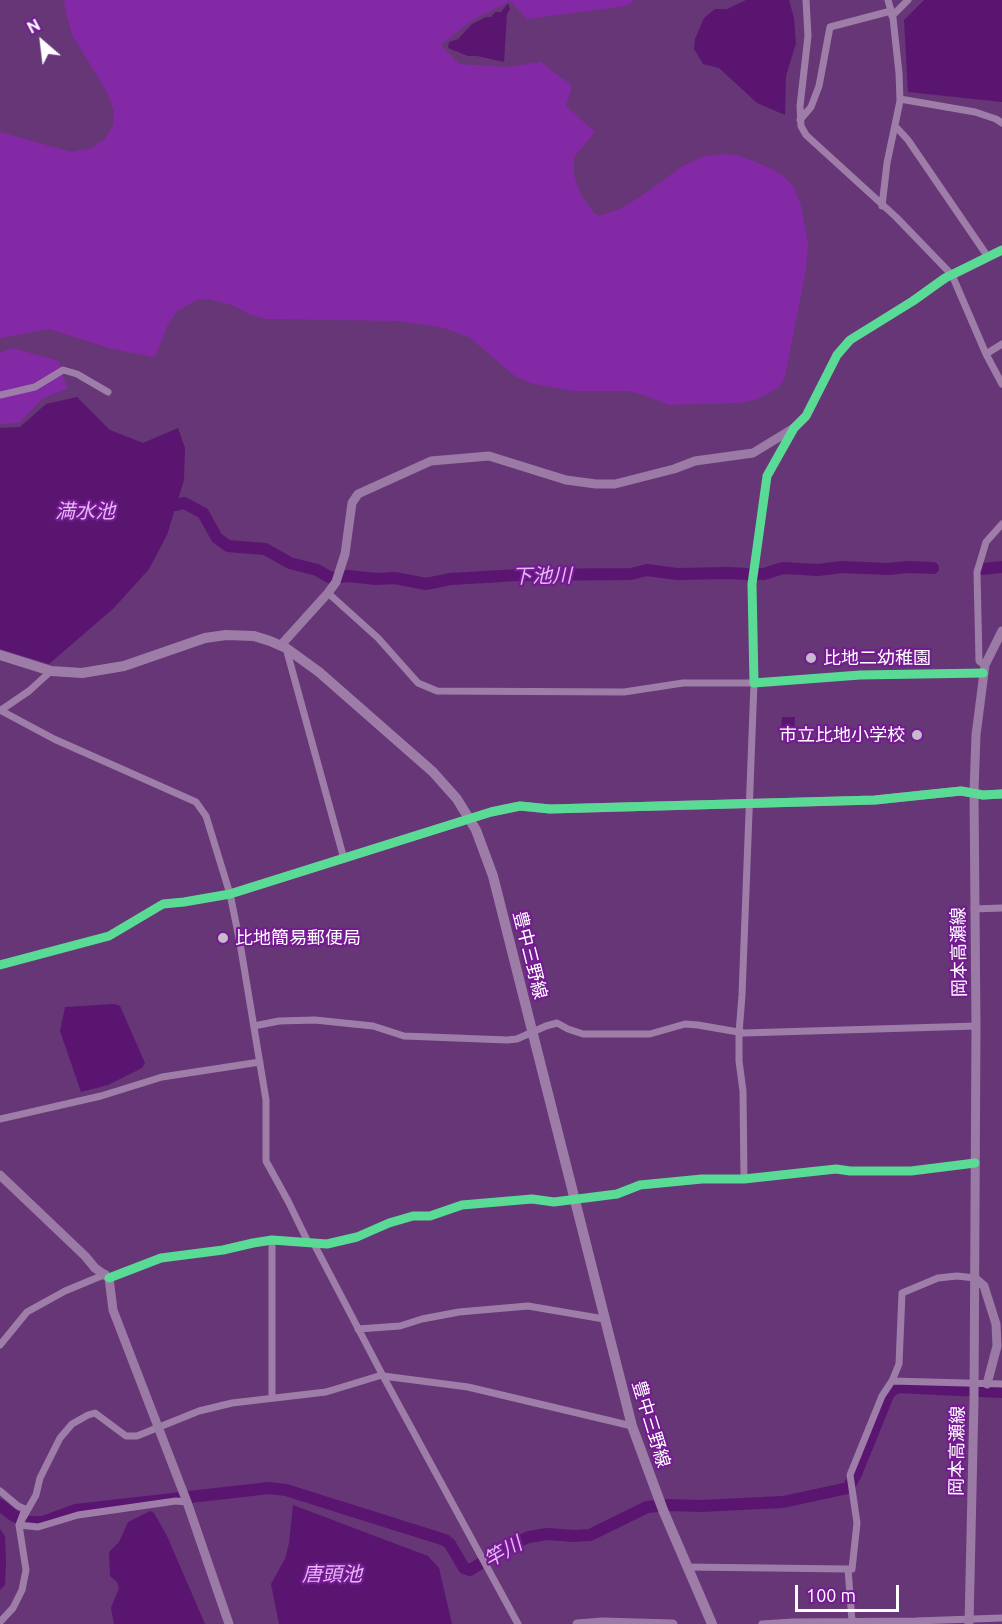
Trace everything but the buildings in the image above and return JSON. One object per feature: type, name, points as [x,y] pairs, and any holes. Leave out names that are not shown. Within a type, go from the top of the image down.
[{"type":"main road","name":"豊中三野線","points":[[0,654],[51,671],[82,673],[110,670],[205,638],[226,635],[254,636],[284,647],[319,672],[433,772],[457,799],[470,819],[487,856],[493,876],[632,1426],[686,1567],[712,1624]]},
{"type":"street","points":[[806,0],[808,36],[800,120],[806,135],[896,217],[952,275],[986,354],[1002,384]]},
{"type":"street","points":[[882,206],[887,163],[900,99],[899,73],[888,0]]},
{"type":"street","points":[[800,120],[811,107],[819,86],[830,27],[891,13],[908,0]]},
{"type":"street","points":[[900,99],[975,112],[1002,123]]},
{"type":"street","points":[[896,127],[908,140],[988,257]]},
{"type":"street","points":[[344,859],[284,647],[336,582],[345,554],[352,503],[358,494],[431,461],[489,456],[566,480],[615,484],[674,469],[695,461],[753,453],[794,428],[806,416],[837,355],[850,339],[952,275],[1002,250]]},
{"type":"street","points":[[986,354],[1002,344]]},
{"type":"street","points":[[0,394],[35,387],[63,370],[76,374],[108,392]]},
{"type":"street","points":[[744,1179],[743,1091],[738,1033],[742,995],[754,683],[752,584],[767,476],[794,428]]},
{"type":"street","points":[[328,593],[378,638],[418,683],[437,691],[624,692],[683,683],[754,683],[984,669],[979,661],[977,572],[986,542],[1002,524]]},
{"type":"street","name":"岡本高瀬線","points":[[970,1622],[975,1278],[974,792],[976,735],[984,669],[1002,631]]},
{"type":"street","points":[[51,671],[29,691],[0,710],[54,739],[196,802],[206,816],[230,894],[254,1026],[266,1100],[266,1161],[518,1624]]},
{"type":"street","points":[[0,965],[109,936],[163,904],[230,894],[470,819],[520,807],[875,800],[962,791],[983,795],[1002,794]]},
{"type":"street","points":[[974,909],[1002,908]]},
{"type":"street","points":[[254,1026],[279,1021],[315,1020],[373,1026],[404,1036],[507,1040],[517,1039],[557,1023],[583,1034],[650,1034],[685,1024],[738,1033],[976,1026]]},
{"type":"street","points":[[0,1119],[100,1096],[162,1077],[260,1062]]},
{"type":"street","points":[[0,1345],[27,1312],[65,1291],[161,1258],[224,1250],[253,1242],[272,1240],[327,1244],[357,1238],[389,1223],[413,1216],[430,1216],[462,1205],[520,1200],[554,1202],[617,1194],[640,1185],[702,1179],[744,1179],[836,1169],[911,1171],[975,1162]]},
{"type":"street","points":[[0,1175],[95,1268],[107,1276],[113,1310],[187,1502],[229,1624]]},
{"type":"street","points":[[272,1240],[272,1398]]},
{"type":"street","points":[[852,1569],[857,1523],[850,1475],[882,1396],[899,1364],[902,1293],[939,1278],[957,1276],[975,1278]]},
{"type":"street","name":"岡本高瀬線","points":[[975,1278],[984,1286],[996,1324],[997,1346],[987,1384]]},
{"type":"street","points":[[358,1329],[400,1326],[459,1312],[528,1306],[604,1319]]},
{"type":"street","points":[[20,1526],[60,1438],[72,1424],[95,1413],[126,1436],[137,1436],[199,1411],[232,1403],[326,1392],[382,1376],[468,1387],[632,1426]]},
{"type":"street","points":[[892,1381],[1002,1384]]},
{"type":"street","points":[[0,1491],[25,1509],[20,1526],[26,1570],[22,1590],[13,1608],[0,1622]]},
{"type":"street","points":[[20,1526],[38,1527],[78,1515],[187,1502]]},
{"type":"street","points":[[686,1567],[848,1569],[852,1621]]},
{"type":"street","points":[[762,1624],[852,1621],[970,1622],[1002,1618]]},
{"type":"street","points":[[578,1624],[603,1622],[673,1624]]},
{"type":"shaded area","points":[[65,0],[635,0],[626,6],[527,19],[510,1],[472,20],[441,45],[459,64],[507,67],[541,62],[572,86],[566,106],[595,132],[574,157],[574,175],[580,193],[594,213],[599,216],[620,209],[684,165],[705,156],[737,155],[771,168],[783,176],[794,187],[801,206],[808,243],[806,269],[785,377],[779,387],[758,399],[740,403],[669,405],[628,391],[573,391],[530,383],[515,376],[469,337],[444,328],[398,321],[266,319],[251,315],[232,305],[209,299],[197,300],[177,311],[168,324],[155,357],[112,349],[49,329],[0,338],[0,132],[72,152],[91,148],[105,139],[113,125],[114,111],[107,92],[72,35],[64,5]]},
{"type":"shaded area","points":[[13,348],[59,361],[67,389],[43,398],[19,423],[0,424],[0,353]]},
{"type":"water","points":[[746,0],[789,0],[794,18],[796,43],[786,76],[785,115],[757,103],[719,68],[703,64],[694,49],[695,39],[704,18],[715,9],[727,9]]},
{"type":"water","points":[[924,0],[1002,0],[1002,102],[908,92],[904,20]]},
{"type":"water","points":[[508,3],[510,9],[507,14],[504,62],[468,56],[448,48],[449,42],[458,39],[472,24],[491,17],[495,12],[501,12]]},
{"type":"water","name":"満水池","points":[[77,397],[110,430],[143,443],[178,428],[185,448],[184,480],[167,535],[149,569],[114,608],[49,664],[0,649],[0,428],[20,427],[46,404]]},
{"type":"water","points":[[782,717],[795,717],[794,742],[780,742]]},
{"type":"water","points":[[115,1004],[120,1006],[145,1063],[142,1068],[108,1085],[81,1092],[60,1031],[65,1007]]},
{"type":"water","name":"唐頭池","points":[[293,1505],[428,1556],[439,1568],[452,1624],[279,1624],[271,1584],[285,1559]]},
{"type":"water","points":[[150,1511],[154,1513],[167,1536],[205,1624],[114,1624],[111,1608],[119,1588],[117,1582],[110,1576],[109,1552],[119,1542],[128,1522]]},
{"type":"water","points":[[0,1529],[5,1536],[6,1562],[5,1585],[0,1590]]},
{"type":"waterway","name":"下池川","points":[[176,505],[184,503],[203,513],[217,538],[228,546],[265,549],[290,563],[317,570],[331,578],[348,576],[376,579],[395,578],[426,584],[451,579],[519,575],[631,574],[647,570],[677,574],[764,574],[783,568],[818,570],[842,567],[933,568]]},
{"type":"waterway","name":"下池川","points":[[983,569],[1002,567]]},
{"type":"waterway","name":"竿川","points":[[0,1505],[14,1516],[29,1522],[43,1522],[76,1510],[269,1488],[286,1490],[445,1540],[450,1544],[464,1568],[470,1570],[514,1543],[529,1537],[547,1534],[590,1535],[647,1507],[783,1502],[848,1488],[889,1393],[897,1387],[1002,1392]]},
{"type":"cycle path","points":[[983,673],[860,675],[754,683],[752,584],[767,476],[794,428],[806,416],[837,355],[850,340],[945,278],[1002,250]]},
{"type":"cycle path","points":[[0,965],[109,936],[163,904],[230,894],[491,812],[520,806],[550,809],[875,800],[961,791],[983,795],[1002,794]]},
{"type":"cycle path","points":[[109,1278],[161,1258],[223,1250],[272,1240],[327,1244],[357,1237],[389,1223],[413,1216],[430,1216],[462,1205],[532,1199],[554,1202],[617,1194],[640,1185],[702,1179],[744,1179],[836,1169],[911,1171],[975,1163]]},
{"type":"place","name":"比地二幼稚園","points":[[811,658]]},
{"type":"place","name":"市立比地小学校","points":[[917,735]]},
{"type":"place","name":"比地簡易郵便局","points":[[223,938]]}]
